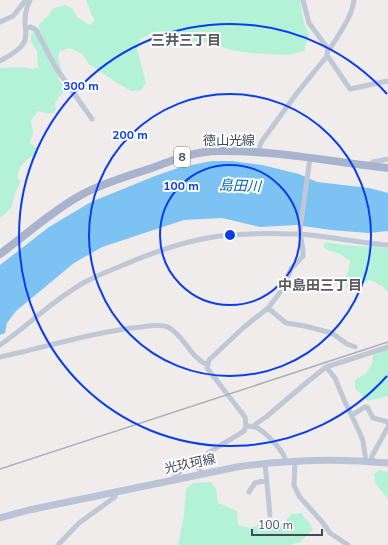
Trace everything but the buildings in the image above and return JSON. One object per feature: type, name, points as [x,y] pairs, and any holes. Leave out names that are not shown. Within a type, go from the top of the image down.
[{"type":"main road","name":"徳山光線","points":[[0,254],[57,210],[82,195],[102,186],[196,153],[218,151],[259,153],[309,162],[388,168]]},
{"type":"main road","name":"光玖珂線","points":[[0,518],[237,466],[295,461],[348,460],[388,463]]},
{"type":"street","points":[[0,22],[13,16],[26,0]]},
{"type":"street","points":[[0,60],[16,51],[24,43],[30,0]]},
{"type":"street","points":[[303,0],[308,23],[328,48]]},
{"type":"street","points":[[259,153],[262,141],[297,93],[327,56],[328,48],[331,47],[353,8],[354,0]]},
{"type":"street","points":[[13,16],[23,18],[26,25],[36,30],[56,68],[92,119]]},
{"type":"street","points":[[327,56],[350,89],[388,81]]},
{"type":"street","points":[[369,166],[373,162],[388,159]]},
{"type":"street","points":[[173,479],[174,476],[244,431],[246,426],[245,417],[207,368],[209,360],[244,327],[268,308],[282,290],[291,269],[303,256],[300,233],[309,162]]},
{"type":"street","points":[[0,345],[44,310],[85,282],[165,248],[213,237],[230,235],[300,233],[388,245]]},
{"type":"street","points":[[268,308],[286,323],[332,333],[347,344],[355,347]]},
{"type":"street","points":[[0,357],[113,330],[148,326],[166,326],[170,328],[202,363],[208,365]]},
{"type":"street","points":[[254,426],[326,367],[388,347]]},
{"type":"street","points":[[326,367],[335,378],[352,415],[363,440],[368,461]]},
{"type":"street","points":[[352,415],[367,407],[372,418],[388,423]]},
{"type":"street","points":[[246,426],[254,426],[265,433],[284,454],[286,462]]},
{"type":"street","points":[[368,461],[388,427]]},
{"type":"street","points":[[199,460],[197,464],[198,469],[202,473]]},
{"type":"street","points":[[295,461],[294,485],[299,496],[330,533],[348,545]]},
{"type":"street","points":[[265,463],[270,515]]},
{"type":"street","points":[[248,492],[255,482],[267,480]]},
{"type":"street","points":[[58,545],[79,523],[115,497],[116,492]]},
{"type":"green space","points":[[86,0],[300,0],[304,23],[309,35],[304,51],[289,55],[250,53],[231,50],[208,42],[199,41],[189,43],[174,37],[165,31],[154,32],[141,39],[137,49],[146,83],[141,90],[131,91],[89,64],[82,54],[70,48],[60,51],[58,57],[62,72],[58,78],[64,87],[64,92],[55,103],[56,110],[51,114],[38,111],[31,121],[33,133],[30,143],[38,149],[36,154],[29,158],[21,166],[17,177],[21,182],[17,188],[11,208],[0,218],[0,68],[23,67],[33,69],[38,67],[37,51],[31,42],[31,35],[33,32],[39,32],[39,24],[49,15],[52,9],[65,5],[72,8],[77,17],[90,25],[95,20]]},
{"type":"green space","points":[[326,242],[342,245],[388,248],[388,292],[382,286],[370,280],[354,290],[347,288],[346,280],[350,261],[340,254],[326,249],[323,246]]},
{"type":"green space","points":[[388,349],[388,396],[368,401],[355,388],[355,380],[365,374],[372,364],[375,353]]},
{"type":"green space","points":[[379,470],[388,472],[388,499],[375,483],[374,474]]},
{"type":"green space","points":[[211,482],[216,489],[218,503],[237,511],[238,525],[250,528],[268,522],[282,524],[292,514],[301,513],[313,530],[300,542],[290,545],[178,545],[184,515],[186,489],[193,483]]},
{"type":"water","name":"島田川","points":[[212,161],[232,161],[262,165],[299,174],[317,182],[369,188],[388,193],[388,231],[368,233],[296,225],[260,227],[222,218],[184,220],[102,247],[74,263],[16,311],[7,323],[5,333],[0,335],[0,265],[49,227],[91,202],[181,167]]},
{"type":"railway","points":[[0,469],[388,342]]},
{"type":"district","name":"三井三丁目","points":[[186,40]]},
{"type":"district","name":"中島田三丁目","points":[[320,285]]}]
